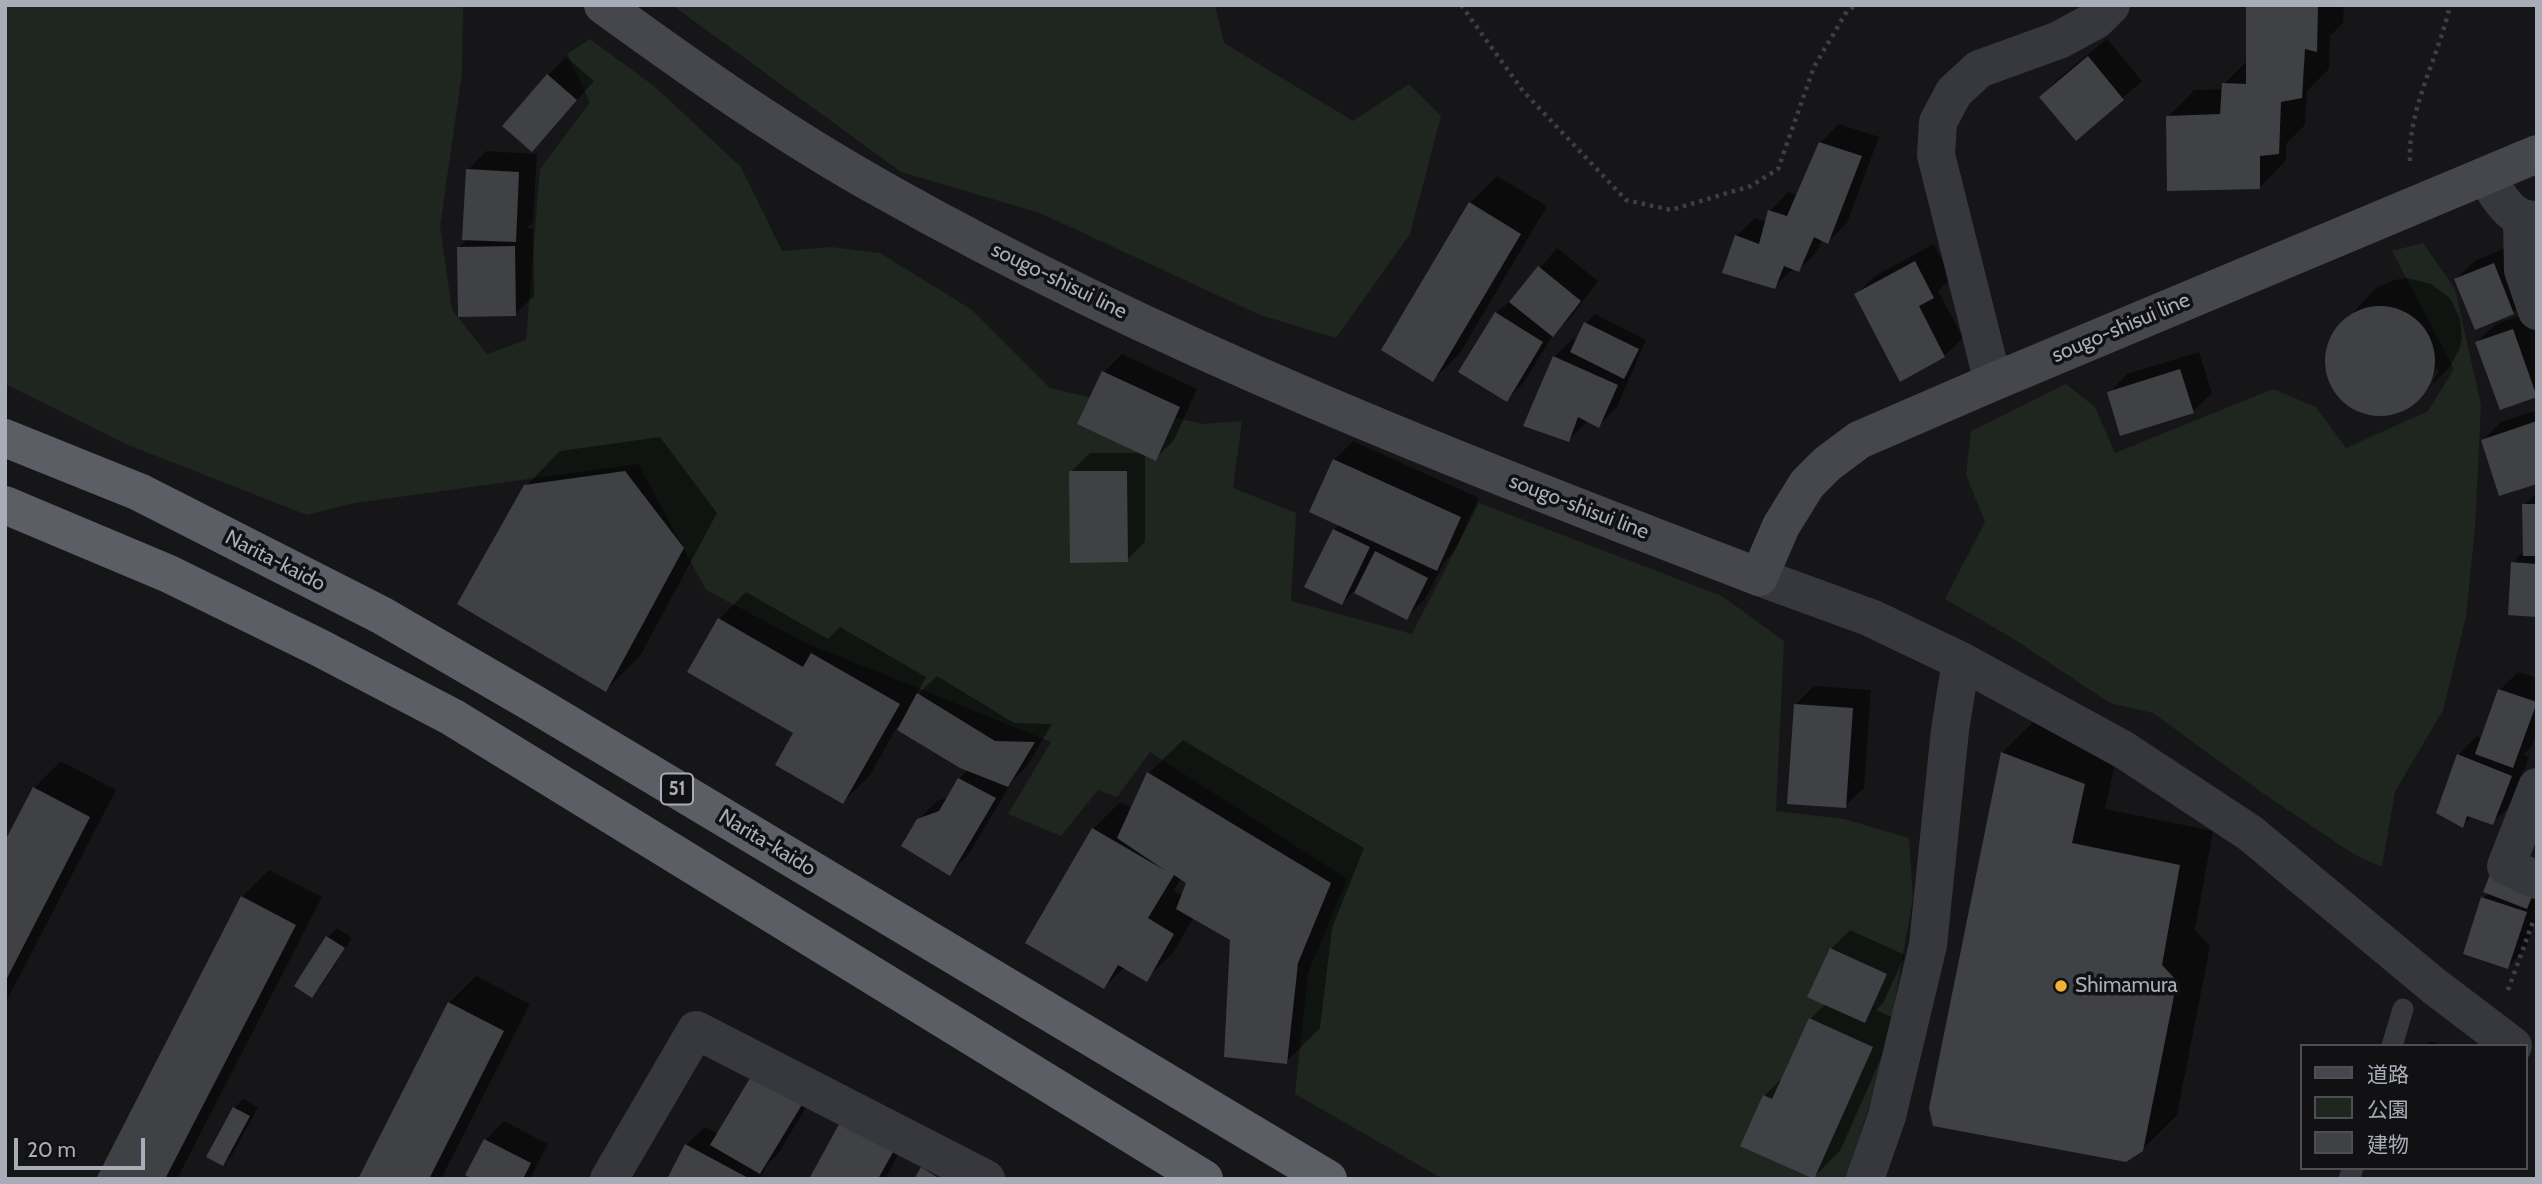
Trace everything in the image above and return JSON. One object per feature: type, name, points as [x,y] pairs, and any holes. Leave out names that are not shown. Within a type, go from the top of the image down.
[{"type":"highway","name":"Narita-kaido","points":[[5,438],[139,492],[381,615],[548,712],[1328,1179]]},
{"type":"highway","points":[[5,505],[169,574],[452,717],[1204,1179]]},
{"type":"main road","name":"sougo-shisui line","points":[[603,5],[707,81],[871,183],[1051,280],[1328,406],[1561,501],[1759,577],[1781,526],[1807,484],[1827,464],[1859,440],[2537,154]]},
{"type":"street","points":[[1993,382],[1936,155],[1938,122],[1954,92],[1979,69],[2059,40],[2096,20],[2111,5]]},
{"type":"street","points":[[2486,177],[2507,208],[2529,220],[2523,270],[2537,312]]},
{"type":"street","points":[[1759,577],[1871,618],[1961,661],[2124,750],[2250,833],[2434,986],[2510,1044]]},
{"type":"street","points":[[1865,1179],[1887,1116],[1928,946],[1950,730],[1961,661]]},
{"type":"street","points":[[2537,787],[2506,866],[2537,880]]},
{"type":"street","points":[[609,1179],[696,1030],[986,1179]]},
{"type":"lane","points":[[2393,1044],[2403,1009]]},
{"type":"path","points":[[1461,5],[1523,91],[1626,200],[1671,210],[1751,186],[1777,169],[1814,67],[1847,11],[1856,5]]},
{"type":"path","points":[[2412,208],[2409,148],[2414,117],[2451,5]]},
{"type":"path","points":[[2507,993],[2537,912]]},
{"type":"green space","points":[[5,5],[463,5],[462,73],[440,226],[452,310],[487,354],[526,340],[540,169],[590,102],[567,54],[590,39],[654,86],[741,167],[782,251],[831,247],[880,253],[972,310],[1050,388],[1202,424],[1242,421],[1233,488],[1296,513],[1291,601],[1412,634],[1479,503],[1722,596],[1784,641],[1776,811],[1844,819],[1909,838],[1913,898],[1885,1056],[1846,1179],[1443,1179],[1295,1094],[1308,973],[1347,879],[1150,752],[1117,797],[1098,790],[1061,836],[1008,814],[1051,742],[806,643],[706,590],[638,464],[355,503],[307,515],[128,445],[5,384]]},
{"type":"green space","points":[[672,5],[1215,5],[1224,43],[1353,121],[1409,84],[1441,116],[1410,234],[1336,338],[1260,315],[1040,213],[901,172]]},
{"type":"green space","points":[[2423,243],[2455,289],[2481,405],[2475,528],[2466,617],[2443,710],[2395,792],[2382,867],[2355,855],[2264,794],[2153,713],[2110,703],[2012,638],[1945,599],[1985,522],[1966,475],[1971,431],[2066,384],[2095,407],[2115,453],[2273,389],[2316,407],[2346,448],[2428,411],[2454,369],[2392,251]]},
{"type":"building","points":[[2246,5],[2318,5],[2317,52],[2305,49],[2302,98],[2281,102],[2279,154],[2260,156],[2260,189],[2167,191],[2166,116],[2220,114],[2222,83],[2246,84]]},
{"type":"building","points":[[2088,56],[2124,100],[2076,141],[2039,97]]},
{"type":"building","points":[[547,74],[577,100],[532,152],[502,126]]},
{"type":"building","points":[[1819,142],[1862,156],[1828,244],[1814,237],[1799,272],[1784,266],[1775,289],[1722,273],[1735,235],[1759,244],[1768,210],[1787,216]]},
{"type":"building","points":[[466,169],[519,172],[516,242],[462,240]]},
{"type":"building","points":[[1469,202],[1521,234],[1433,382],[1381,350]]},
{"type":"building","points":[[515,246],[516,316],[458,317],[457,247]]},
{"type":"building","points":[[1915,261],[1934,298],[1919,306],[1945,357],[1900,382],[1854,294]]},
{"type":"building","points":[[2494,263],[2514,314],[2475,330],[2454,279]]},
{"type":"building","points":[[1538,266],[1581,301],[1553,337],[1509,302]]},
{"type":"building","points":[[2380,306],[2401,310],[2419,322],[2431,340],[2435,361],[2431,382],[2419,400],[2401,412],[2380,416],[2359,412],[2341,400],[2329,382],[2325,361],[2329,340],[2341,322],[2359,310]]},
{"type":"building","points":[[1495,312],[1543,342],[1507,402],[1458,372]]},
{"type":"building","points":[[1584,322],[1639,349],[1624,379],[1570,352]]},
{"type":"building","points":[[2513,329],[2537,397],[2500,410],[2475,342]]},
{"type":"building","points":[[1553,356],[1618,385],[1599,428],[1578,417],[1569,442],[1523,426]]},
{"type":"building","points":[[2180,369],[2194,413],[2120,436],[2107,392]]},
{"type":"building","points":[[1102,371],[1180,407],[1156,461],[1077,424]]},
{"type":"building","points":[[2537,421],[2537,484],[2499,496],[2481,440]]},
{"type":"building","points":[[1333,459],[1461,517],[1437,571],[1309,512]]},
{"type":"building","points":[[625,471],[684,548],[606,692],[457,604],[524,485]]},
{"type":"building","points":[[1069,471],[1127,471],[1128,562],[1070,563]]},
{"type":"building","points":[[2522,504],[2537,504],[2537,556],[2523,556]]},
{"type":"building","points":[[1333,529],[1370,547],[1342,605],[1304,587]]},
{"type":"building","points":[[1375,551],[1428,578],[1407,620],[1354,593]]},
{"type":"building","points":[[2511,562],[2537,564],[2537,617],[2508,615]]},
{"type":"building","points":[[718,618],[803,667],[811,653],[900,704],[843,804],[775,765],[793,733],[687,672]]},
{"type":"building","points":[[2498,689],[2537,702],[2513,768],[2475,754]]},
{"type":"building","points":[[917,693],[995,741],[1035,742],[1008,787],[960,768],[897,730]]},
{"type":"building","points":[[1794,704],[1853,708],[1846,808],[1787,804]]},
{"type":"building","points":[[2001,752],[2085,784],[2072,843],[2180,865],[2162,965],[2177,981],[2143,1151],[2126,1162],[1933,1126],[1929,1108]]},
{"type":"building","points":[[2457,754],[2512,776],[2493,825],[2467,816],[2463,828],[2436,813]]},
{"type":"building","points":[[1147,772],[1331,883],[1298,963],[1287,1064],[1224,1057],[1230,940],[1176,909],[1186,883],[1174,875],[1148,918],[1174,934],[1147,982],[1118,965],[1104,989],[1025,943],[1092,828],[1166,871],[1117,838]]},
{"type":"building","points":[[958,778],[996,798],[950,876],[901,846],[917,819],[939,811]]},
{"type":"building","points":[[33,787],[90,817],[5,982],[5,841]]},
{"type":"building","points":[[2491,872],[2535,889],[2527,909],[2483,892]]},
{"type":"building","points":[[241,896],[296,925],[165,1179],[96,1179]]},
{"type":"building","points":[[2481,897],[2527,912],[2508,969],[2463,954]]},
{"type":"building","points":[[326,936],[345,948],[312,998],[294,986]]},
{"type":"building","points":[[1830,948],[1887,974],[1865,1023],[1807,997]]},
{"type":"building","points":[[448,1002],[504,1031],[429,1179],[358,1179]]},
{"type":"building","points":[[1809,1018],[1873,1047],[1814,1179],[1740,1146],[1763,1095],[1772,1099]]},
{"type":"building","points":[[753,1073],[803,1103],[760,1174],[710,1145]]},
{"type":"building","points":[[233,1107],[250,1116],[223,1166],[206,1157]]},
{"type":"building","points":[[844,1115],[897,1145],[878,1179],[809,1179]]},
{"type":"building","points":[[484,1139],[531,1163],[523,1179],[472,1179],[465,1175]]},
{"type":"building","points":[[685,1144],[750,1179],[667,1179]]},
{"type":"building","points":[[921,1167],[940,1179],[914,1179]]},
{"type":"place","name":"Shimamura","points":[[2061,986]]}]
